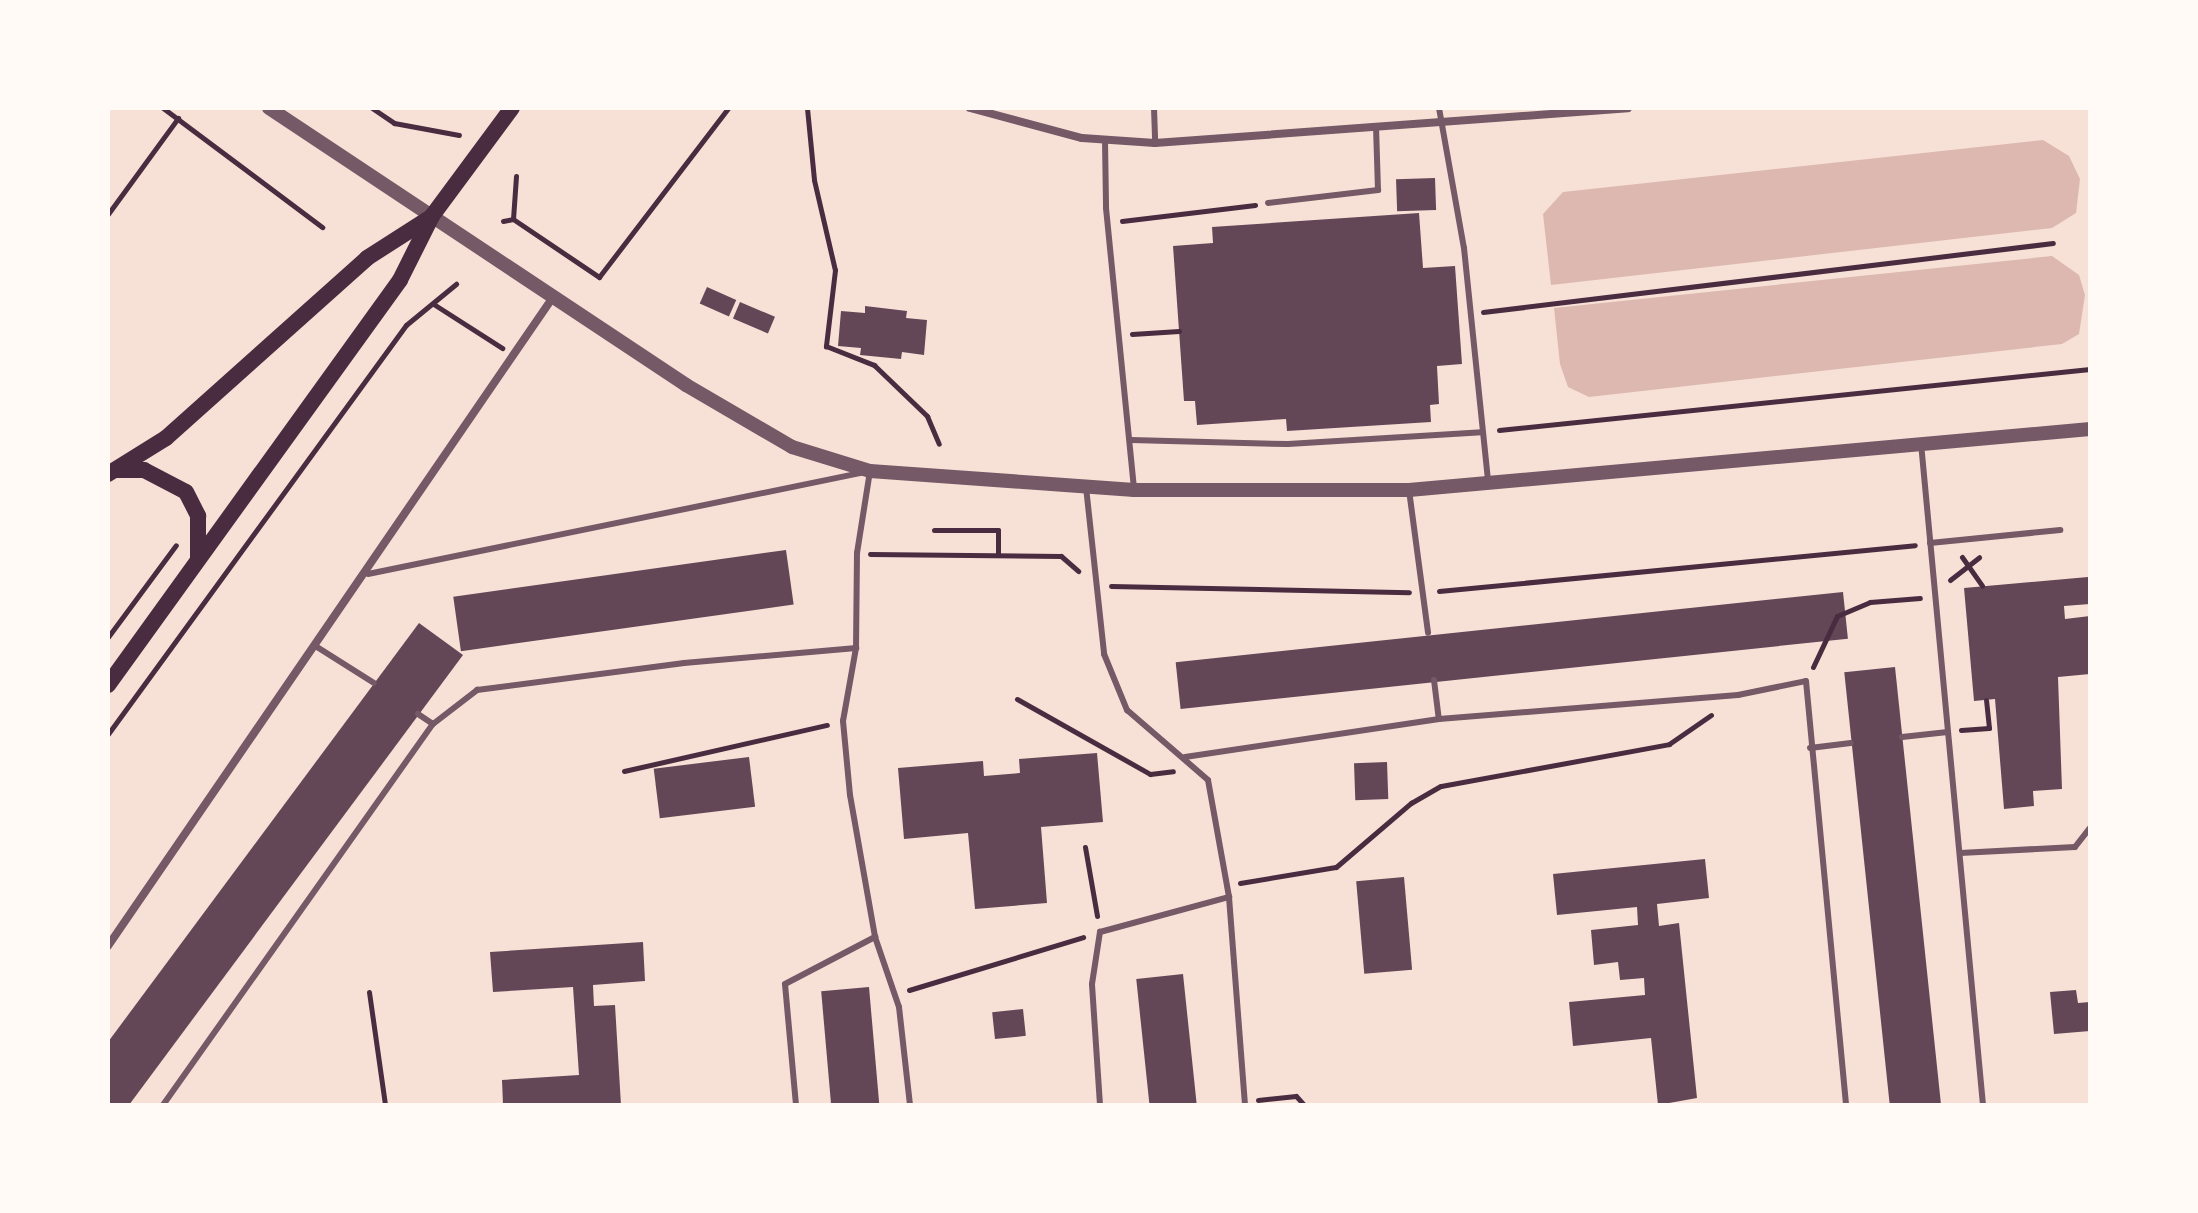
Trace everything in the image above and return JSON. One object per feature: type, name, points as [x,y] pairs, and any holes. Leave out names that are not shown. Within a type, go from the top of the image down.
[{"type":"main road","points":[[108,685],[400,280],[432,216],[512,108]]},
{"type":"main road","points":[[112,472],[166,438],[367,258],[432,216]]},
{"type":"main road","points":[[112,472],[144,470],[169,479],[186,492],[198,516],[202,538],[197,563]]},
{"type":"street","points":[[269,108],[553,297],[792,447],[870,471],[1134,490],[1409,490],[1488,486],[2090,429]]},
{"type":"street","points":[[970,108],[1105,141],[1155,143],[1628,108]]},
{"type":"street","points":[[108,946],[368,574],[553,297]]},
{"type":"lane","points":[[1154,108],[1155,143]]},
{"type":"lane","points":[[1439,108],[1470,314],[1488,486]]},
{"type":"lane","points":[[1268,203],[1378,190],[1376,127]]},
{"type":"lane","points":[[1105,141],[1107,222],[1134,490]]},
{"type":"lane","points":[[1131,440],[1288,444],[1482,432]]},
{"type":"lane","points":[[1921,443],[1983,1105]]},
{"type":"lane","points":[[368,574],[870,471],[857,553],[856,648],[843,721],[875,937],[895,994],[910,1105]]},
{"type":"lane","points":[[1086,487],[1104,654],[1127,710],[1151,736],[1185,757],[1208,780],[1229,897],[1245,1103]]},
{"type":"lane","points":[[1409,490],[1428,633]]},
{"type":"lane","points":[[1930,543],[2060,530]]},
{"type":"lane","points":[[317,647],[374,683]]},
{"type":"lane","points":[[163,1105],[433,724],[477,690],[684,663],[856,648]]},
{"type":"lane","points":[[1434,680],[1439,719]]},
{"type":"lane","points":[[1185,757],[1439,719],[1738,695],[1806,681],[1846,1105]]},
{"type":"lane","points":[[418,714],[433,724]]},
{"type":"lane","points":[[1902,737],[1948,732]]},
{"type":"lane","points":[[1810,748],[1851,743]]},
{"type":"lane","points":[[1960,853],[2075,847],[2090,828]]},
{"type":"lane","points":[[1100,1105],[1092,984],[1100,932],[1229,897]]},
{"type":"lane","points":[[796,1105],[785,984],[875,937]]},
{"type":"path","points":[[163,108],[322,227]]},
{"type":"path","points":[[372,108],[394,123],[459,135]]},
{"type":"path","points":[[503,221],[513,219],[599,277],[728,108]]},
{"type":"path","points":[[807,108],[814,180],[835,270],[826,346],[874,365],[927,416],[939,444]]},
{"type":"path","points":[[108,214],[178,118]]},
{"type":"path","points":[[513,219],[516,176]]},
{"type":"path","points":[[1107,222],[1268,203]]},
{"type":"path","points":[[1470,314],[2053,243]]},
{"type":"path","points":[[108,734],[406,325],[435,305],[456,284]]},
{"type":"path","points":[[435,305],[514,356]]},
{"type":"path","points":[[1119,335],[1179,331]]},
{"type":"path","points":[[1482,432],[2090,369]]},
{"type":"path","points":[[108,637],[198,516]]},
{"type":"path","points":[[934,530],[998,530],[998,555]]},
{"type":"path","points":[[857,553],[1061,556],[1096,585],[1423,593],[1930,543],[1969,560],[1982,586]]},
{"type":"path","points":[[1806,681],[1837,616],[1870,602],[1935,596]]},
{"type":"path","points":[[1227,885],[1336,867],[1411,803],[1441,786],[1669,744],[1738,695]]},
{"type":"path","points":[[1017,699],[1150,774],[1194,768]]},
{"type":"path","points":[[1948,732],[1989,728],[1986,700]]},
{"type":"path","points":[[624,771],[843,721]]},
{"type":"path","points":[[895,994],[1100,932],[1085,847]]},
{"type":"path","points":[[369,992],[385,1105]]},
{"type":"path","points":[[1245,1103],[1296,1096],[1304,1105]]},
{"type":"shaded area","points":[[2043,140],[2069,156],[2080,179],[2076,213],[2052,228],[1551,285],[1543,214],[1563,192]]},
{"type":"shaded area","points":[[2052,256],[2079,275],[2085,295],[2079,334],[2062,344],[1589,397],[1568,387],[1560,364],[1554,308]]},
{"type":"building","points":[[1435,178],[1436,210],[1397,211],[1396,179]]},
{"type":"building","points":[[1419,213],[1423,268],[1455,266],[1462,364],[1437,366],[1439,404],[1430,405],[1431,422],[1287,431],[1286,419],[1197,425],[1195,401],[1184,401],[1173,246],[1213,243],[1212,227]]},
{"type":"building","points":[[707,287],[736,300],[729,316],[700,303]]},
{"type":"building","points":[[740,302],[775,317],[768,333],[733,319]]},
{"type":"building","points":[[865,306],[907,311],[906,318],[927,320],[924,355],[902,352],[901,359],[860,355],[861,348],[838,346],[841,311],[865,313]]},
{"type":"building","points":[[786,550],[794,604],[461,651],[453,597]]},
{"type":"building","points":[[2088,577],[2090,604],[2064,606],[2065,619],[2090,616],[2090,674],[2058,677],[2062,789],[2033,791],[2034,806],[2004,809],[1995,699],[1974,701],[1964,588]]},
{"type":"building","points":[[1843,592],[1848,639],[1181,709],[1176,662]]},
{"type":"building","points":[[419,623],[463,655],[129,1105],[108,1105],[108,1042]]},
{"type":"building","points":[[1895,667],[1941,1105],[1890,1105],[1844,672]]},
{"type":"building","points":[[1097,753],[1103,822],[1041,827],[1047,903],[975,909],[968,833],[904,839],[898,768],[983,761],[984,776],[1020,773],[1019,759]]},
{"type":"building","points":[[749,757],[755,807],[660,818],[654,769]]},
{"type":"building","points":[[1387,762],[1388,799],[1355,800],[1354,763]]},
{"type":"building","points":[[1705,859],[1709,898],[1657,904],[1659,926],[1679,923],[1697,1098],[1658,1105],[1651,1038],[1573,1046],[1569,1002],[1645,995],[1644,978],[1620,980],[1618,962],[1594,965],[1591,930],[1638,925],[1637,907],[1557,915],[1553,874]]},
{"type":"building","points":[[1404,877],[1412,970],[1364,974],[1356,881]]},
{"type":"building","points":[[643,942],[645,981],[593,985],[594,1006],[615,1005],[621,1105],[503,1105],[502,1080],[579,1075],[573,987],[493,992],[490,952]]},
{"type":"building","points":[[1183,974],[1197,1105],[1150,1105],[1136,979]]},
{"type":"building","points":[[869,987],[879,1105],[831,1105],[821,991]]},
{"type":"building","points":[[2076,990],[2078,1003],[2090,1002],[2090,1031],[2054,1034],[2050,992]]},
{"type":"building","points":[[1023,1009],[1026,1036],[995,1039],[992,1012]]}]
